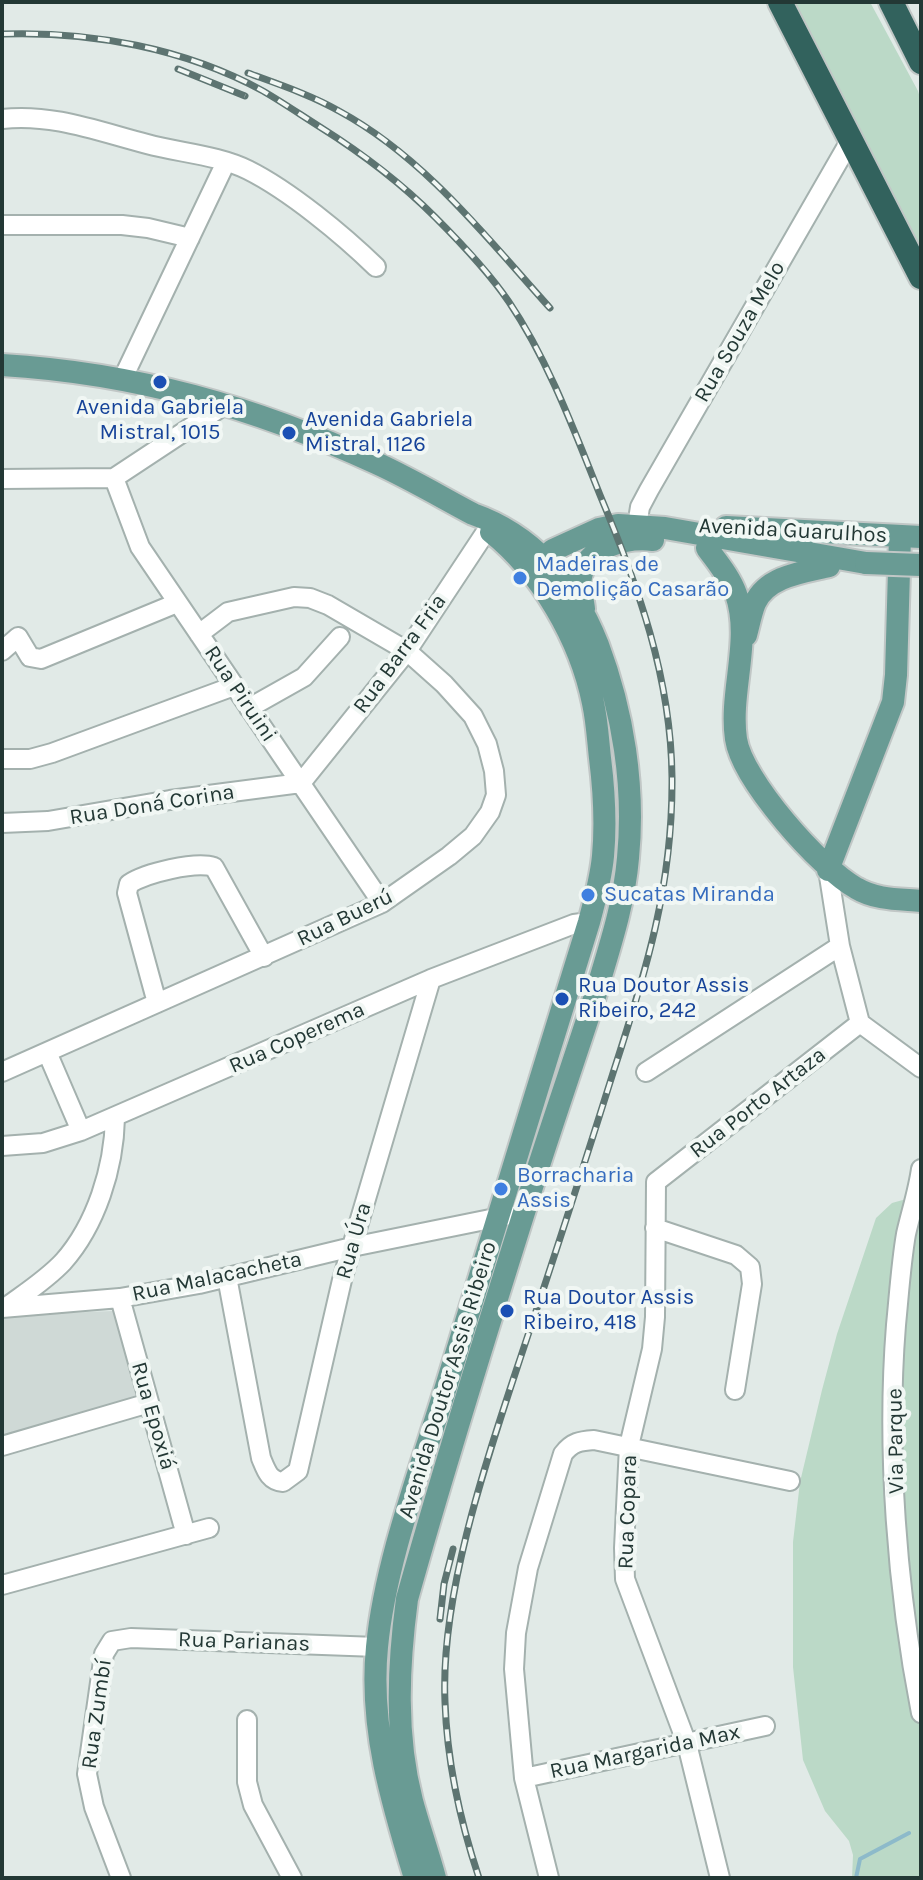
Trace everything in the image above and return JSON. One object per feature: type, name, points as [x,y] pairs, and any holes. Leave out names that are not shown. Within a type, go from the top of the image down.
[{"type":"highway","points":[[780,2],[921,277]]},
{"type":"highway","points":[[891,2],[921,62]]},
{"type":"main road","points":[[2,365],[123,378],[226,404],[345,449],[484,521],[516,534],[543,539],[580,538]]},
{"type":"main road","points":[[484,521],[564,582],[586,618]]},
{"type":"main road","name":"Avenida Guarulhos","points":[[537,564],[553,550],[599,529],[618,525],[665,528],[865,563]]},
{"type":"main road","name":"Avenida Guarulhos","points":[[665,528],[714,526],[910,536]]},
{"type":"main road","points":[[516,534],[536,548],[537,564]]},
{"type":"main road","points":[[828,870],[893,702],[910,536]]},
{"type":"main road","name":"Avenida Guarulhos","points":[[586,618],[580,580],[584,568],[601,550],[635,538],[829,566],[865,563]]},
{"type":"main road","points":[[707,548],[737,596],[741,655]]},
{"type":"main road","points":[[865,563],[921,565]]},
{"type":"main road","name":"Avenida Doutor Assis Ribeiro","points":[[415,1878],[381,1752],[376,1699],[377,1647],[398,1546],[589,922],[603,858],[602,780],[593,702],[584,672],[537,564]]},
{"type":"main road","points":[[829,566],[777,581],[764,589],[755,602],[741,655],[736,739],[743,762],[762,792],[828,870],[875,897],[921,901]]},
{"type":"main road","name":"Avenida Doutor Assis Ribeiro","points":[[435,1878],[412,1800],[404,1760],[399,1710],[407,1599],[524,1212],[614,933],[628,862],[629,795],[624,740],[614,689],[586,618]]},
{"type":"main road","points":[[603,858],[613,863],[628,862]]},
{"type":"main road","points":[[589,922],[601,924],[614,933]]},
{"type":"street","points":[[2,119],[44,120],[90,128],[226,162],[259,176],[315,215],[376,267]]},
{"type":"street","name":"Rua Souza Melo","points":[[637,526],[640,507],[649,490],[850,141]]},
{"type":"street","points":[[123,378],[226,162]]},
{"type":"street","points":[[2,225],[122,225],[190,238]]},
{"type":"street","points":[[2,479],[114,478],[226,404]]},
{"type":"street","name":"Rua Piruini","points":[[114,478],[140,547],[382,903]]},
{"type":"street","name":"Rua Barra Fria","points":[[301,783],[407,651],[484,521]]},
{"type":"street","name":"Rua Buerú","points":[[2,1072],[382,903],[473,836],[490,812],[496,795],[494,771],[487,744],[473,716],[444,684],[407,651],[328,605],[310,598],[294,597],[228,612],[199,634]]},
{"type":"street","points":[[2,651],[18,637],[30,657],[41,659],[177,603]]},
{"type":"street","points":[[249,708],[304,677],[340,637]]},
{"type":"street","points":[[2,759],[30,759],[52,753],[234,686]]},
{"type":"street","name":"Rua Doná Corina","points":[[2,823],[48,821],[170,800],[301,783]]},
{"type":"street","points":[[157,1003],[127,893],[129,884],[137,879],[187,867],[214,867],[264,957]]},
{"type":"street","points":[[828,870],[840,946],[860,1023],[921,1068]]},
{"type":"street","name":"Rua Coperema","points":[[2,1146],[43,1143],[81,1131],[431,979],[574,924],[589,922]]},
{"type":"street","points":[[646,1072],[840,946]]},
{"type":"street","name":"Rua Úra","points":[[227,1277],[261,1458],[269,1475],[283,1482],[298,1471],[330,1326],[431,979]]},
{"type":"street","name":"Rua Porto Artaza","points":[[656,1182],[860,1023]]},
{"type":"street","points":[[47,1052],[81,1131]]},
{"type":"street","points":[[4,1307],[42,1281],[63,1262],[79,1241],[96,1208],[107,1174],[115,1118]]},
{"type":"street","name":"Via Parque","points":[[921,1169],[906,1235],[896,1326],[894,1397],[901,1585],[921,1713]]},
{"type":"street","name":"Rua Copara","points":[[656,1182],[655,1317],[652,1349],[629,1446],[625,1579],[687,1744],[720,1878]]},
{"type":"street","name":"Rua Malacacheta","points":[[4,1307],[120,1298],[524,1212]]},
{"type":"street","points":[[655,1228],[736,1255],[750,1267],[752,1284],[735,1390]]},
{"type":"street","name":"Rua Epoxiá","points":[[120,1298],[186,1535]]},
{"type":"street","points":[[2,1446],[149,1403]]},
{"type":"street","points":[[549,1878],[524,1778],[514,1669],[519,1605],[558,1467],[570,1445],[594,1440],[790,1481]]},
{"type":"street","points":[[2,1585],[209,1528]]},
{"type":"street","name":"Rua Parianas","points":[[112,1641],[131,1638],[377,1647]]},
{"type":"street","name":"Rua Zumbí","points":[[112,1641],[104,1654],[87,1774],[94,1807],[121,1878]]},
{"type":"street","points":[[247,1720],[247,1782],[253,1805],[292,1878]]},
{"type":"street","name":"Rua Margarida Max","points":[[524,1778],[765,1726]]},
{"type":"shaded area","points":[[113,1311],[138,1400],[2,1439],[2,1319],[15,1315]]},
{"type":"green space","points":[[791,2],[870,2],[918,91],[921,101],[921,257]]},
{"type":"green space","points":[[921,1197],[921,1878],[852,1878],[853,1855],[849,1841],[825,1811],[803,1760],[793,1667],[793,1542],[800,1482],[822,1390],[837,1334],[876,1218],[892,1203]]},
{"type":"waterway","points":[[856,1878],[860,1859],[909,1833]]},
{"type":"railway","points":[[2,34],[103,39],[169,53],[233,76],[270,95],[351,147],[421,204],[492,279],[536,347],[614,529],[650,633],[666,704],[672,777],[668,855],[655,928],[625,1036],[470,1519],[451,1613],[445,1702],[448,1746],[460,1813],[479,1878]]},
{"type":"railway","points":[[178,69],[245,96]]},
{"type":"railway","points":[[248,73],[328,105],[399,151],[478,227],[550,308]]},
{"type":"railway","points":[[440,1619],[444,1584],[453,1549]]},
{"type":"place","name":"Avenida Gabriela Mistral, 1015","points":[[160,382]]},
{"type":"place","name":"Avenida Gabriela Mistral, 1126","points":[[289,433]]},
{"type":"place","name":"Madeiras de Demolição Casarão","points":[[520,578]]},
{"type":"place","name":"Sucatas Miranda","points":[[588,895]]},
{"type":"place","name":"Rua Doutor Assis Ribeiro, 242","points":[[562,999]]},
{"type":"place","name":"Borracharia Assis","points":[[501,1189]]},
{"type":"place","name":"Rua Doutor Assis Ribeiro, 418","points":[[507,1311]]}]
